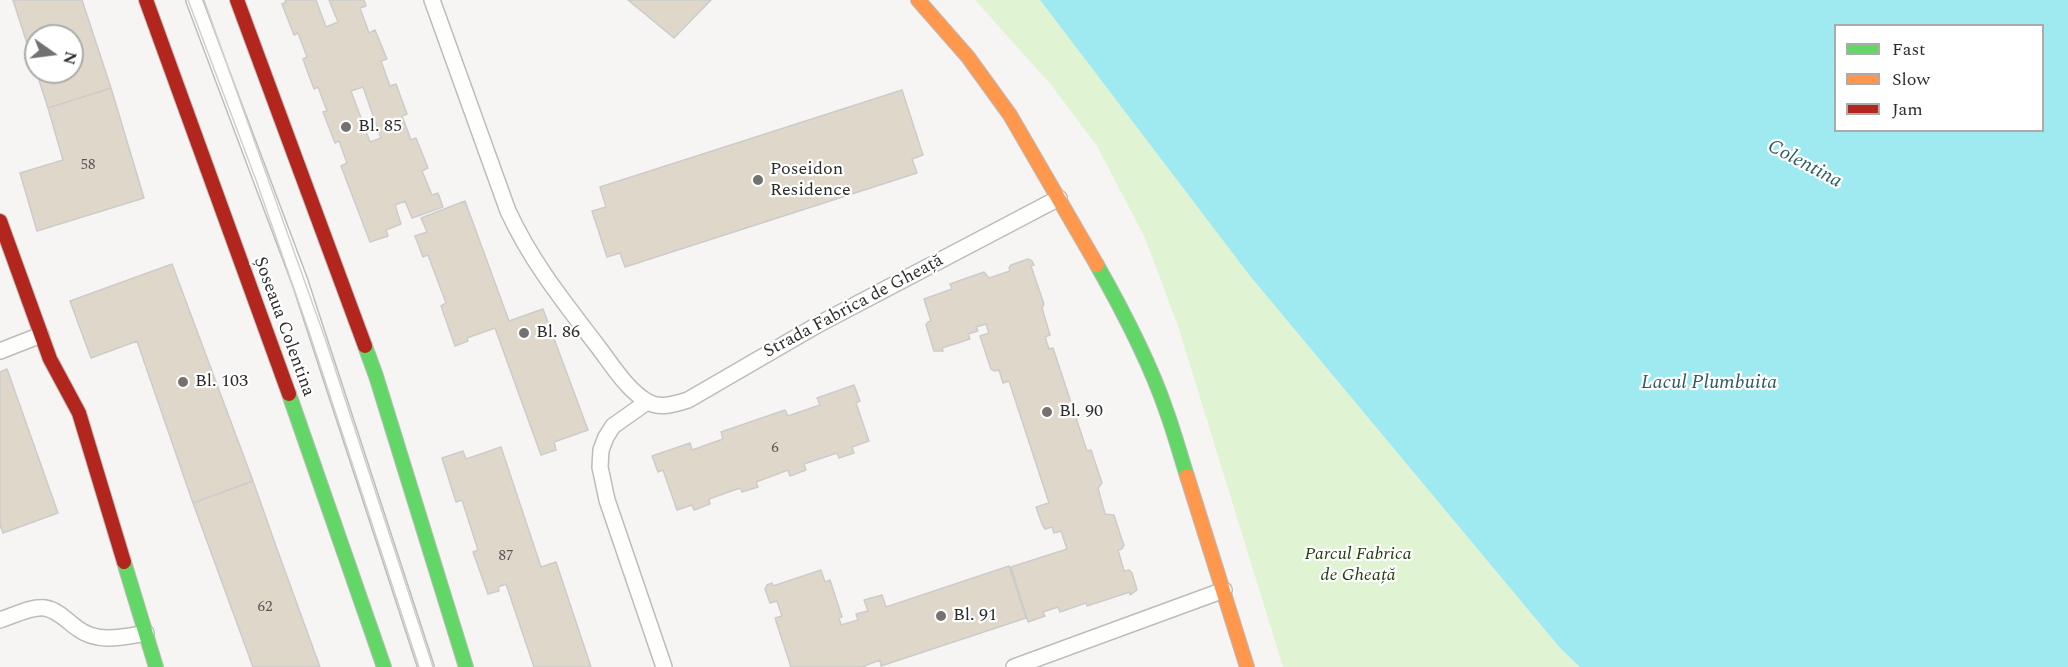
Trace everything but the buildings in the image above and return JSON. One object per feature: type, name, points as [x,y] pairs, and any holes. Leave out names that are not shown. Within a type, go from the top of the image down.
[{"type":"main road","name":"Șoseaua Colentina","points":[[146,0],[280,368],[384,667]]},
{"type":"main road","points":[[237,0],[376,376],[466,667]]},
{"type":"main road","points":[[918,0],[968,57],[1010,115],[1113,293],[1166,409],[1247,667]]},
{"type":"main road","points":[[0,221],[56,372],[79,413],[156,667]]},
{"type":"lane","points":[[194,0],[300,282],[426,667]]},
{"type":"lane","points":[[432,0],[508,211],[522,241],[537,266],[622,378],[647,402],[613,426],[606,437],[600,467],[608,500],[664,667]]},
{"type":"lane","name":"Strada Fabrica de Gheață","points":[[647,402],[666,405],[688,400],[836,314],[1059,198]]},
{"type":"lane","points":[[0,351],[41,335]]},
{"type":"lane","points":[[1014,667],[1224,590]]},
{"type":"lane","points":[[0,620],[35,608],[47,608],[63,616],[79,631],[98,637],[116,639],[146,633]]},
{"type":"green space","name":"Parcul Fabrica de Gheață","points":[[975,0],[1040,0],[1250,276],[1560,648],[1580,667],[1283,667],[1178,326],[1145,238],[1097,146],[1052,86]]},
{"type":"water","name":"Lacul Plumbuita","points":[[1040,0],[2068,0],[2068,667],[1580,667],[1560,648],[1250,276]]},
{"type":"tram line","points":[[188,0],[256,180],[309,332],[419,667]]},
{"type":"tram line","points":[[204,0],[326,341],[433,667]]},
{"type":"traffic: fast","points":[[1097,265],[1144,354],[1169,418],[1187,476]]},
{"type":"traffic: fast","points":[[365,346],[466,667]]},
{"type":"traffic: fast","points":[[289,394],[384,667]]},
{"type":"traffic: fast","points":[[124,562],[156,667]]},
{"type":"traffic: slow","points":[[918,0],[968,57],[1010,115],[1097,265]]},
{"type":"traffic: slow","points":[[1187,476],[1247,667]]},
{"type":"traffic: jam","points":[[146,0],[289,394]]},
{"type":"traffic: jam","points":[[237,0],[365,346]]},
{"type":"traffic: jam","points":[[0,221],[50,359],[79,413],[124,562]]},
{"type":"place","name":"Bl. 85","points":[[346,127]]},
{"type":"place","name":"Poseidon Residence","points":[[758,180]]},
{"type":"place","name":"Bl. 86","points":[[524,333]]},
{"type":"place","name":"Bl. 103","points":[[183,382]]},
{"type":"place","name":"Bl. 90","points":[[1047,412]]},
{"type":"place","name":"Bl. 91","points":[[941,616]]},
{"type":"water label","name":"Colentina","points":[[1804,165]]}]
